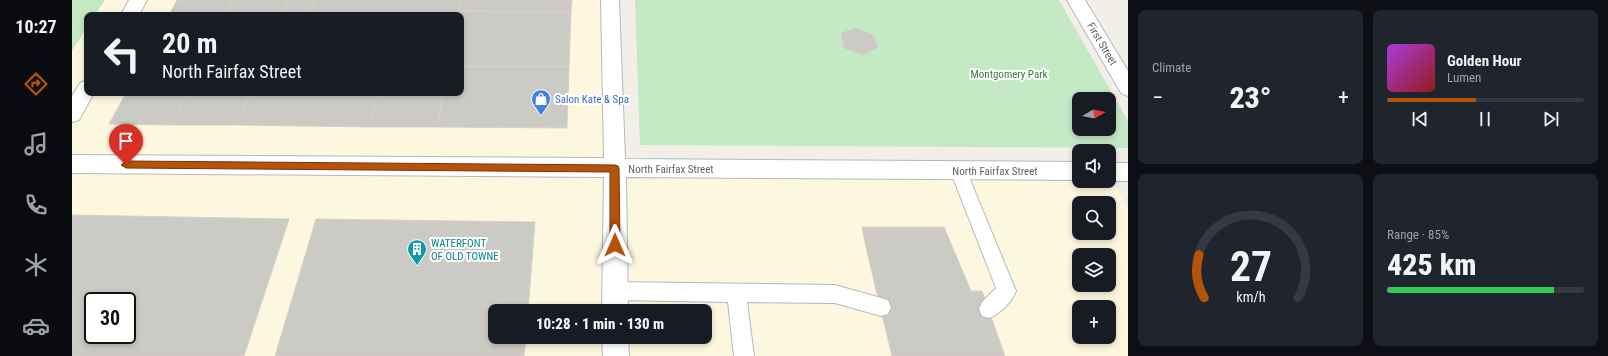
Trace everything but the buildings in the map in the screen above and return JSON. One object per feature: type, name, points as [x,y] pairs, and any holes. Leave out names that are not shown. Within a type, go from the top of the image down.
[{"type":"street","points":[[132,12],[138,0]]},
{"type":"street","points":[[610,0],[615,168],[615,301]]},
{"type":"street","name":"First Street","points":[[1076,0],[1128,88]]},
{"type":"street","points":[[72,114],[84,93]]},
{"type":"street","name":"North Fairfax Street","points":[[72,164],[1072,171]]},
{"type":"street","points":[[1116,172],[1128,172]]},
{"type":"street","points":[[615,344],[616,356]]},
{"type":"lane","points":[[958,170],[1007,291],[989,309]]},
{"type":"lane","points":[[615,301],[736,293],[835,294],[881,307]]},
{"type":"lane","points":[[736,293],[744,356]]},
{"type":"shaded area","points":[[72,0],[612,0],[618,168],[1072,171],[1072,188],[1116,188],[1128,209],[1128,356],[72,356]]},
{"type":"green space","points":[[72,0],[105,0],[97,12],[84,12],[84,32],[72,51]]},
{"type":"green space","name":"Montgomery Park","points":[[635,0],[1059,0],[1111,92],[1072,92],[1072,136],[1116,136],[1116,100],[1128,121],[1128,148],[1116,148],[1116,144],[1072,144],[1072,148],[640,145]]},
{"type":"place","name":"Salon Kate & Spa","points":[[541,116]]},
{"type":"place","name":"WATERFONT OF OLD TOWNE","points":[[417,266]]},
{"type":"route","points":[[126,165],[615,168],[615,245]]}]
